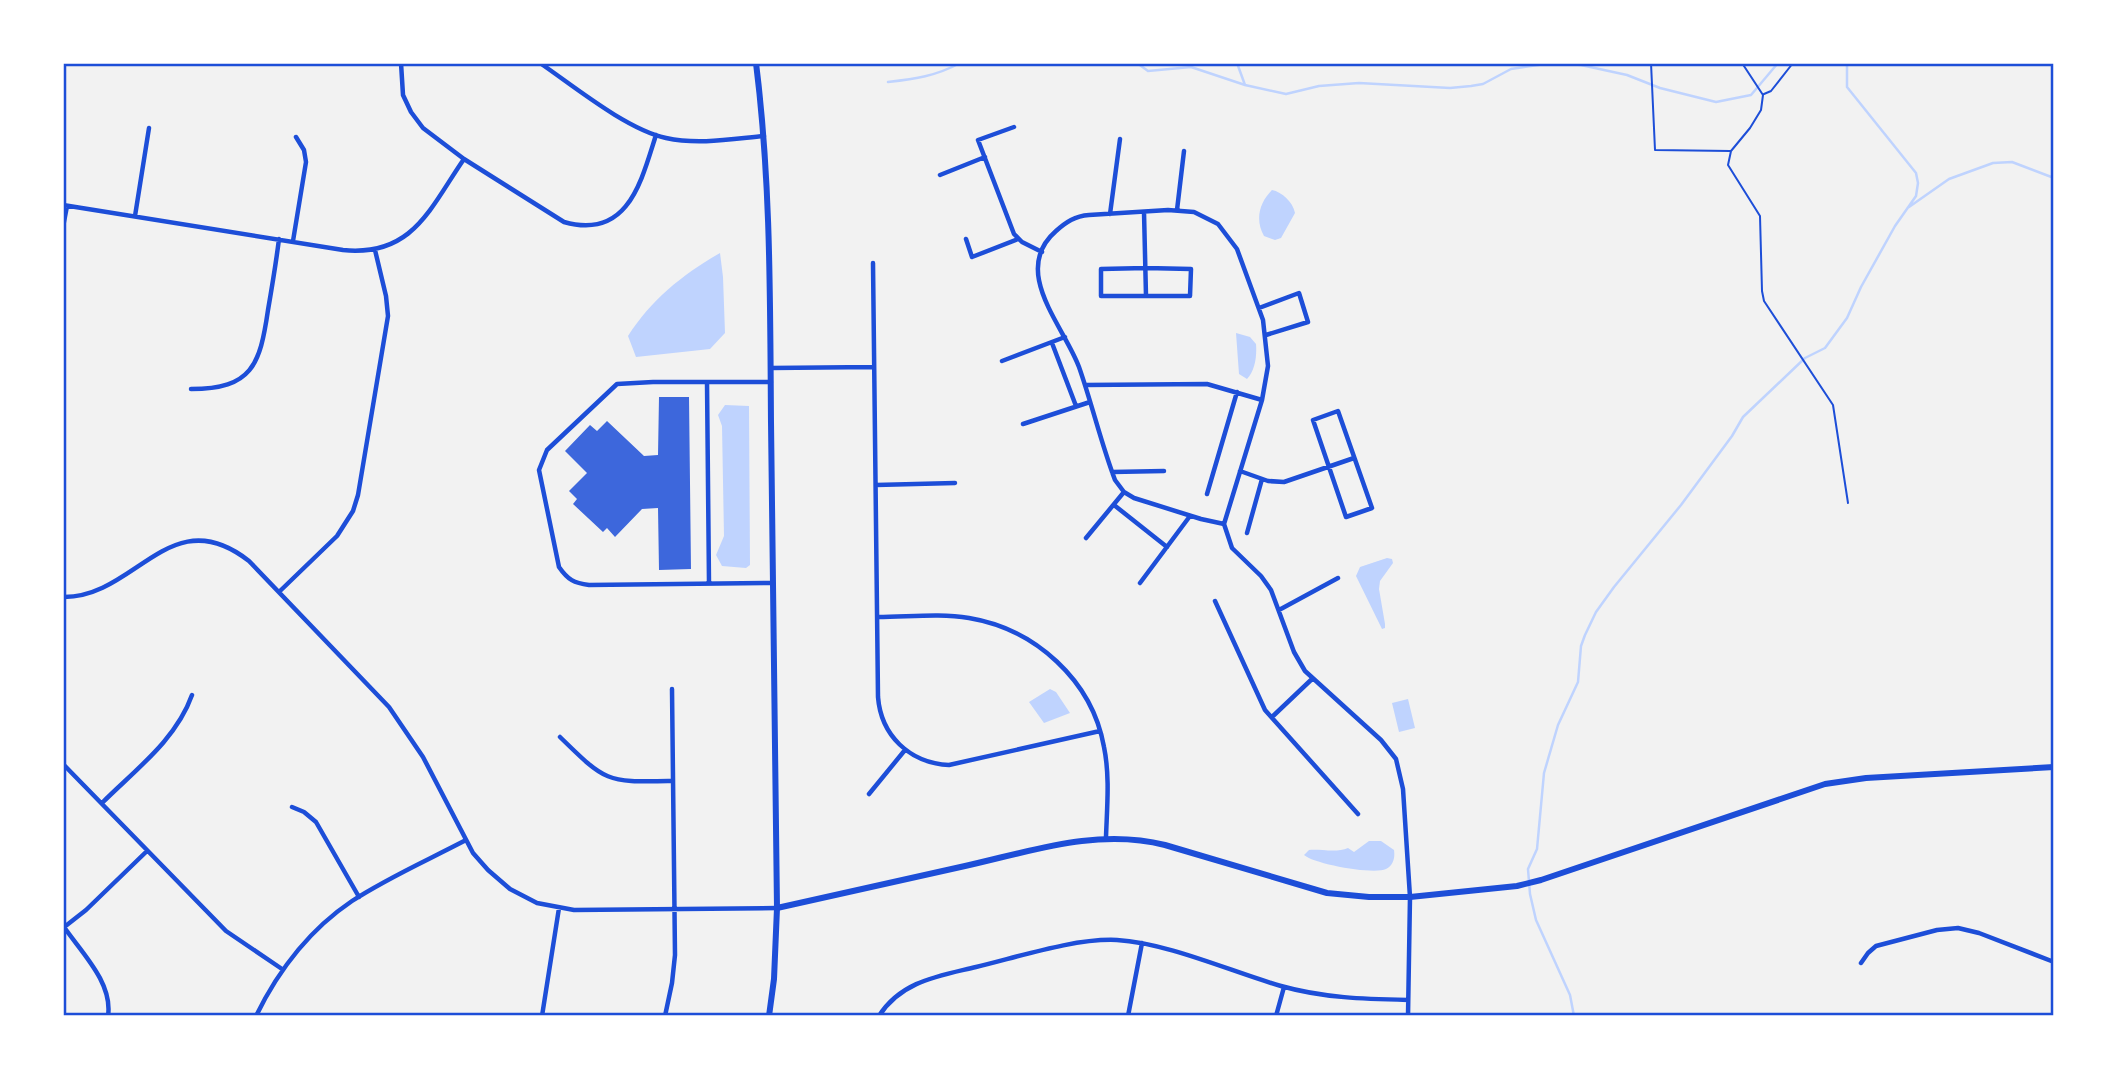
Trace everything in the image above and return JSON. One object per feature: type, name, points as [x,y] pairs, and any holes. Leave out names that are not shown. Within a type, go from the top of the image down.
[{"type":"street","points":[[401,63],[401,86],[411,113],[429,134],[564,222],[586,225],[611,219],[630,202],[641,181],[656,135]]},
{"type":"street","points":[[540,63],[625,120],[656,135],[700,141],[764,136]]},
{"type":"street","points":[[756,63],[769,215],[777,908],[774,979],[769,1016]]},
{"type":"street","points":[[1014,127],[978,140],[1018,239],[1042,252]]},
{"type":"street","points":[[135,216],[149,128]]},
{"type":"street","points":[[293,242],[306,162],[304,150],[296,137]]},
{"type":"street","points":[[1110,214],[1120,139]]},
{"type":"street","points":[[1177,210],[1184,151]]},
{"type":"street","points":[[940,175],[985,158]]},
{"type":"street","points":[[63,227],[65,205],[343,250],[375,250],[396,243],[414,230],[464,159]]},
{"type":"street","points":[[1224,524],[1134,498],[1124,492],[1112,472],[1085,385],[1065,337],[1040,290],[1038,268],[1042,252],[1048,239],[1073,218],[1177,210],[1202,214],[1226,231],[1237,249],[1259,307],[1266,335],[1268,366],[1262,400],[1224,524],[1226,535],[1232,548],[1267,582],[1294,652],[1312,679],[1373,732],[1396,759],[1403,789],[1410,897],[1408,1016]]},
{"type":"street","points":[[1144,212],[1146,296]]},
{"type":"street","points":[[191,389],[219,388],[232,383],[249,371],[259,357],[279,239]]},
{"type":"street","points":[[966,239],[972,257],[1018,239]]},
{"type":"street","points":[[279,592],[337,536],[356,503],[388,316],[375,250]]},
{"type":"street","points":[[873,263],[880,713],[890,734],[905,750],[924,760],[949,765],[1100,731]]},
{"type":"street","points":[[1191,269],[1190,296],[1146,296],[1101,296],[1101,270],[1191,269]]},
{"type":"street","points":[[1259,307],[1299,293],[1308,322],[1266,335]]},
{"type":"street","points":[[1002,361],[1065,337]]},
{"type":"street","points":[[1052,343],[1076,406]]},
{"type":"street","points":[[771,368],[874,367]]},
{"type":"street","points":[[771,382],[617,384],[547,450],[539,470],[559,568],[567,579],[589,585],[773,583]]},
{"type":"street","points":[[707,383],[709,583]]},
{"type":"street","points":[[1085,385],[1200,383],[1262,400]]},
{"type":"street","points":[[1207,494],[1237,392]]},
{"type":"street","points":[[1023,424],[1090,402]]},
{"type":"street","points":[[1338,411],[1354,458],[1372,508],[1346,517],[1312,420],[1338,411]]},
{"type":"street","points":[[1240,471],[1274,482],[1289,482],[1354,458]]},
{"type":"street","points":[[1112,472],[1164,471]]},
{"type":"street","points":[[1247,533],[1262,479]]},
{"type":"street","points":[[876,485],[955,483]]},
{"type":"street","points":[[1086,538],[1124,492]]},
{"type":"street","points":[[1114,505],[1167,547]]},
{"type":"street","points":[[1140,583],[1190,516]]},
{"type":"street","points":[[63,597],[96,592],[115,583],[164,549],[180,543],[198,541],[218,544],[236,551],[249,561],[394,713],[423,757],[480,862],[502,883],[528,899],[559,908],[597,911],[777,908],[1071,843],[1106,838],[1146,840],[1327,893],[1410,897],[1517,886],[1541,880],[1825,784],[1866,778],[2054,766]]},
{"type":"street","points":[[1279,610],[1338,579]]},
{"type":"street","points":[[1215,601],[1260,701],[1358,814]]},
{"type":"street","points":[[878,617],[958,617],[988,622],[1015,632],[1044,649],[1070,675],[1090,706],[1100,731],[1107,771],[1106,838]]},
{"type":"street","points":[[1272,717],[1312,679]]},
{"type":"street","points":[[665,1016],[675,963],[672,689]]},
{"type":"street","points":[[102,803],[174,732],[192,695]]},
{"type":"street","points":[[560,737],[597,772],[613,780],[672,781]]},
{"type":"street","points":[[869,794],[905,750]]},
{"type":"street","points":[[63,766],[226,930],[282,969]]},
{"type":"street","points":[[292,807],[304,812],[316,822],[359,897]]},
{"type":"street","points":[[256,1016],[282,969],[320,927],[359,897],[466,840]]},
{"type":"street","points":[[108,1016],[109,1003],[105,987],[64,928],[86,911],[147,851]]},
{"type":"street","points":[[542,1016],[559,908]]},
{"type":"street","points":[[1861,963],[1877,946],[1950,928],[1979,933],[2054,962]]},
{"type":"street","points":[[879,1016],[901,992],[934,977],[1087,942],[1118,940],[1142,943],[1284,987],[1334,997],[1408,1000]]},
{"type":"street","points":[[1128,1016],[1142,943]]},
{"type":"street","points":[[1276,1016],[1284,987]]},
{"type":"path","points":[[1651,63],[1655,150],[1731,151]]},
{"type":"path","points":[[1742,63],[1763,95],[1761,110],[1731,151],[1728,164],[1759,216],[1762,291],[1765,300],[1833,405],[1847,503]]},
{"type":"path","points":[[1763,95],[1771,91],[1793,63]]},
{"type":"water","points":[[1272,190],[1286,198],[1295,213],[1281,238],[1275,240],[1264,236],[1259,218],[1261,206]]},
{"type":"water","points":[[720,253],[725,333],[710,349],[636,357],[628,336],[637,323],[669,289]]},
{"type":"water","points":[[1236,333],[1250,337],[1256,344],[1255,363],[1247,379],[1239,374]]},
{"type":"water","points":[[725,405],[749,406],[750,565],[746,568],[722,566],[716,555],[724,536],[722,426],[718,415]]},
{"type":"water","points":[[1387,558],[1392,559],[1393,563],[1380,581],[1385,624],[1382,629],[1356,576],[1360,567]]},
{"type":"water","points":[[1050,689],[1056,692],[1070,713],[1044,723],[1029,702]]},
{"type":"water","points":[[1408,699],[1415,728],[1399,732],[1392,703]]},
{"type":"water","points":[[1369,841],[1381,841],[1394,850],[1393,861],[1389,867],[1370,871],[1357,870],[1319,862],[1304,855],[1309,850],[1334,851],[1348,848],[1354,852]]},
{"type":"building","points":[[659,397],[689,397],[691,569],[659,570],[658,508],[642,509],[615,537],[607,528],[603,532],[573,504],[577,499],[569,491],[587,473],[565,451],[590,425],[597,431],[607,421],[644,456],[658,455]]},
{"type":"waterway","points":[[888,82],[925,76],[960,63]]},
{"type":"waterway","points":[[1137,63],[1148,71],[1191,67],[1245,85],[1286,94],[1319,86],[1359,83],[1450,88],[1471,86],[1483,84],[1511,69],[1552,63],[1581,65],[1627,75],[1660,88],[1716,102],[1751,95],[1778,63]]},
{"type":"waterway","points":[[1237,63],[1245,85]]},
{"type":"waterway","points":[[1574,1016],[1570,995],[1536,920],[1528,869],[1537,849],[1544,773],[1558,725],[1578,682],[1581,646],[1585,635],[1596,612],[1614,587],[1681,505],[1743,417],[1805,358],[1825,348],[1847,318],[1895,226],[1916,196],[1916,173],[1847,87],[1847,63]]},
{"type":"waterway","points":[[1909,207],[1949,179],[1993,163],[2012,162],[2054,178]]}]
